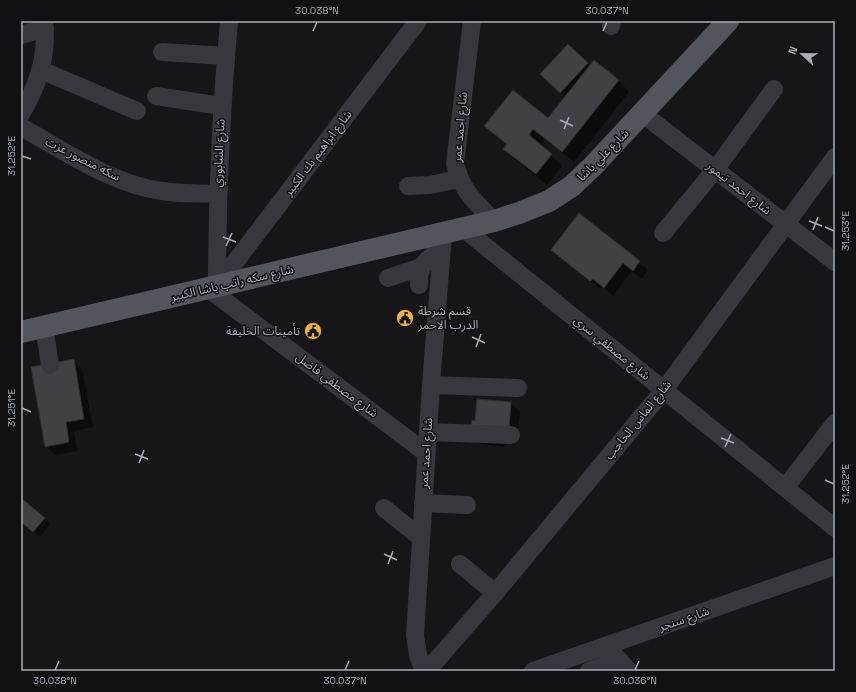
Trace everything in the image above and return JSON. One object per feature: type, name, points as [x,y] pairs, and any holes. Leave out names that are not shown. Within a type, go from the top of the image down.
[{"type":"main road","name":"شارع علي باشا","points":[[450,237],[494,221],[519,214],[549,200],[572,186],[643,114],[728,21]]},
{"type":"main road","name":"شارع سكه راتب باشا الكبير","points":[[21,332],[213,287],[450,237]]},
{"type":"street","name":"شارع الشابوري","points":[[213,287],[222,106],[230,21]]},
{"type":"street","name":"شارع ابراهيم بك الكبير","points":[[213,287],[418,21]]},
{"type":"street","name":"شارع احمد عمر","points":[[472,21],[455,164],[459,179],[467,193],[494,221]]},
{"type":"street","points":[[21,35],[45,24],[46,44],[41,70],[32,95],[21,114]]},
{"type":"street","points":[[162,52],[226,56]]},
{"type":"street","points":[[41,70],[137,111]]},
{"type":"street","points":[[663,232],[715,170],[774,89]]},
{"type":"street","points":[[156,96],[222,106]]},
{"type":"street","name":"شارع احمد تيمور","points":[[643,114],[835,262]]},
{"type":"street","name":"سكه منصور عزت","points":[[21,127],[98,170],[129,183],[162,191],[217,194]]},
{"type":"street","name":"شارع الماس الحاجب","points":[[425,671],[495,593],[664,390],[835,157]]},
{"type":"street","points":[[408,186],[430,185],[459,179]]},
{"type":"street","points":[[419,285],[421,268],[450,237]]},
{"type":"street","name":"شارع احمد عمر","points":[[425,671],[418,655],[415,636],[431,385],[450,237]]},
{"type":"street","name":"شارع مصطفي سري","points":[[450,237],[664,390],[835,528]]},
{"type":"street","points":[[388,278],[421,268]]},
{"type":"street","name":"شارع مصطفي فاضل","points":[[213,287],[426,452]]},
{"type":"street","points":[[44,326],[50,365]]},
{"type":"street","points":[[431,385],[518,388]]},
{"type":"street","points":[[785,488],[835,423]]},
{"type":"street","points":[[428,432],[511,435]]},
{"type":"street","points":[[423,502],[467,505]]},
{"type":"street","points":[[384,508],[421,538]]},
{"type":"street","points":[[460,564],[495,593]]},
{"type":"street","name":"شارع سنجر","points":[[533,671],[835,566]]},
{"type":"street","points":[[606,646],[624,666]]},
{"type":"street","points":[[589,671],[624,666]]},
{"type":"building","points":[[568,44],[588,63],[560,93],[540,74]]},
{"type":"building","points":[[594,60],[619,80],[562,152],[533,129],[529,135],[552,154],[536,174],[503,149],[507,144],[484,126],[513,90],[548,118]]},
{"type":"building","points":[[579,213],[640,261],[633,271],[623,263],[604,288],[593,279],[590,281],[551,250]]},
{"type":"building","points":[[74,359],[84,419],[66,422],[69,442],[45,447],[31,367]]},
{"type":"building","points":[[477,399],[511,402],[509,429],[471,436],[472,420],[475,421]]},
{"type":"building","points":[[21,498],[45,518],[33,532],[21,522]]},
{"type":"place","name":"قسم شرطة الدرب الاحمر","points":[[405,318]]},
{"type":"place","name":"تأمينات الخليفة","points":[[313,331]]}]
